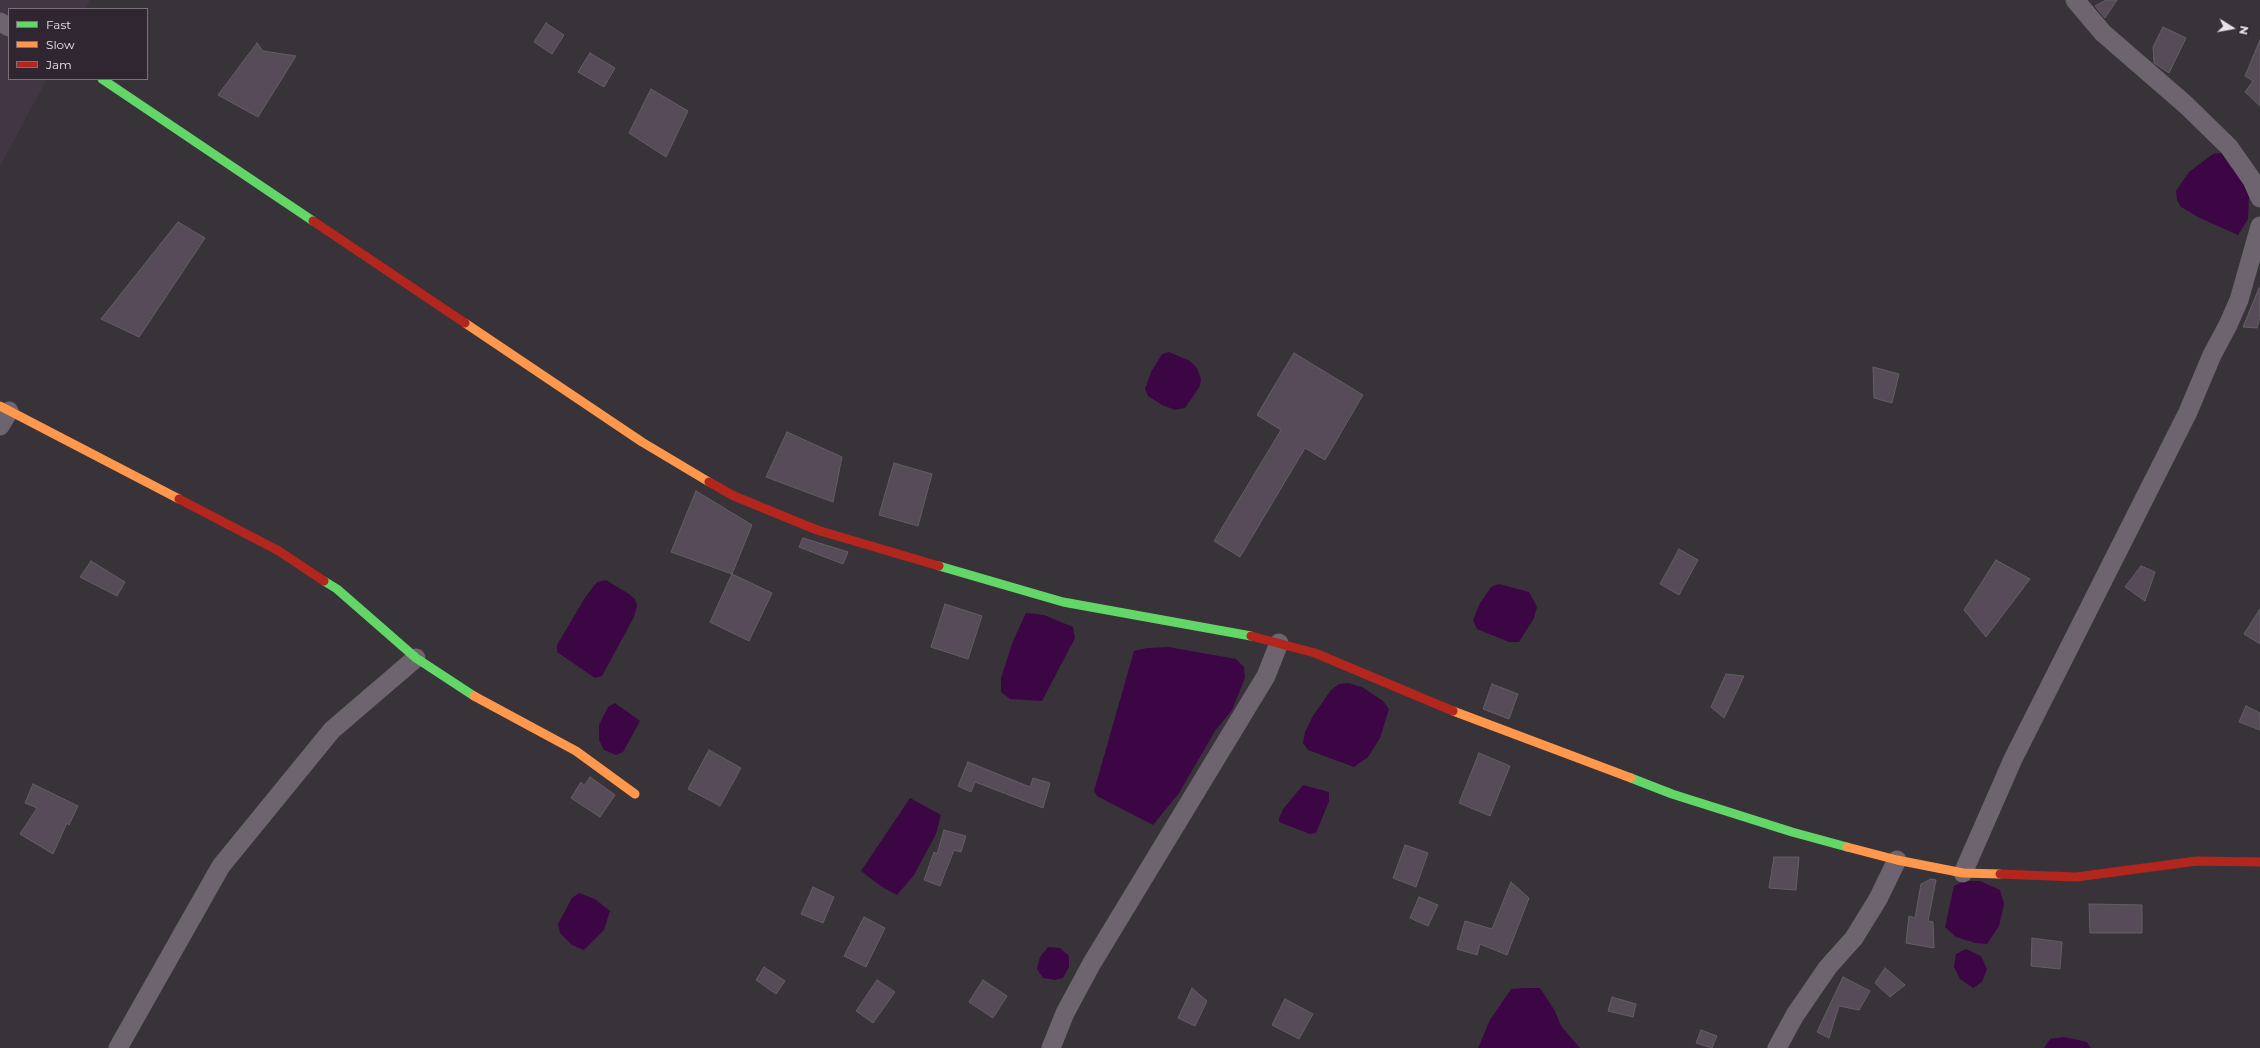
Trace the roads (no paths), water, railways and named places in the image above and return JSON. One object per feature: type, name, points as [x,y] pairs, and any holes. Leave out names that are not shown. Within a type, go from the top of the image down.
[{"type":"street","points":[[2075,0],[2103,33],[2186,105],[2229,147],[2252,180],[2260,198]]},
{"type":"street","points":[[103,80],[642,442],[734,496],[818,530],[1063,602],[1245,634],[1315,653],[1435,704],[1672,794],[1792,832],[1897,860],[1963,873],[2076,877],[2197,861],[2260,862]]},
{"type":"street","points":[[1963,873],[2013,759],[2188,412],[2212,355],[2228,325],[2239,300],[2260,226]]},
{"type":"street","points":[[3,414],[279,551],[337,590],[416,658],[481,701],[576,751],[636,794]]},
{"type":"street","points":[[1051,1048],[1065,1013],[1092,963],[1266,676],[1279,644]]},
{"type":"street","points":[[118,1048],[221,866],[332,730],[416,658]]},
{"type":"street","points":[[1777,1048],[1795,1015],[1828,967],[1854,938],[1878,900],[1897,860]]}]
